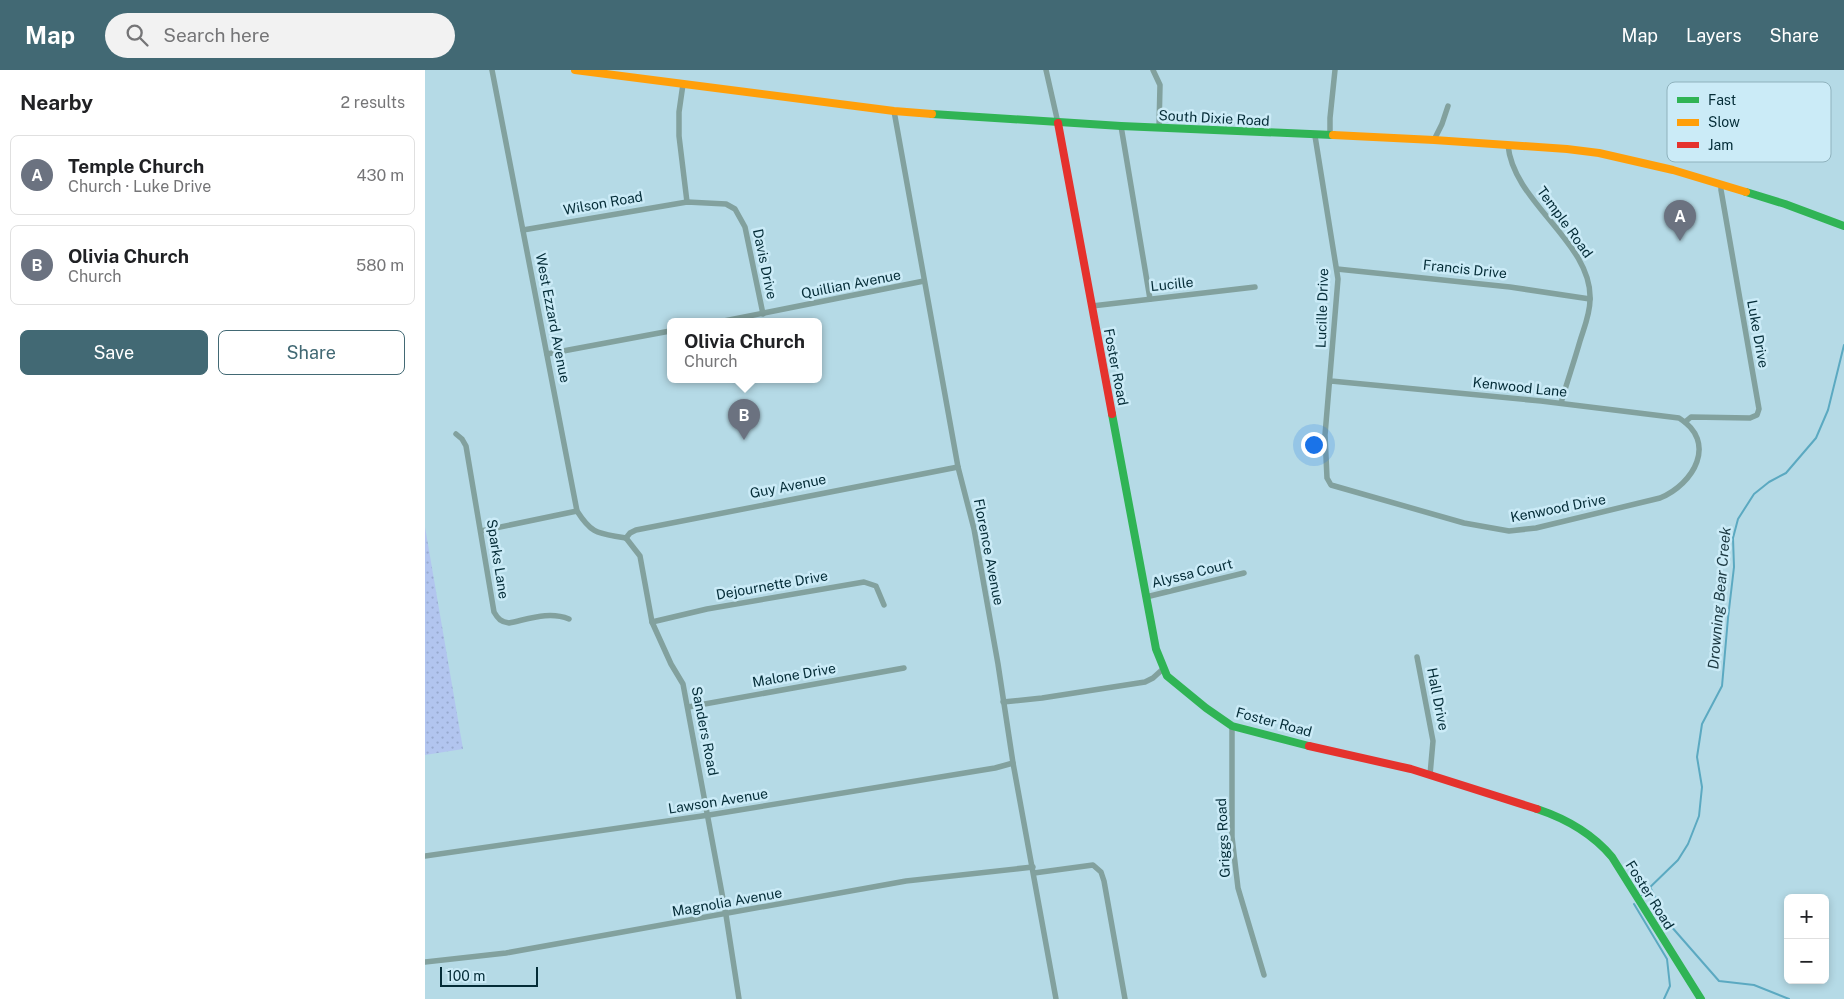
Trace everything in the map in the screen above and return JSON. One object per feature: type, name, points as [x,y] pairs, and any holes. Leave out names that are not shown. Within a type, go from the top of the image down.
[{"type":"main road","name":"South Dixie Road","points":[[575,70],[894,111],[1058,123],[1434,140],[1547,147],[1599,153],[1673,170],[1721,184],[1840,224]]},
{"type":"main road","name":"Foster Road","points":[[1058,123],[1156,650],[1167,676],[1206,708],[1232,726],[1430,775],[1557,816],[1588,833],[1612,857],[1701,999]]},
{"type":"street","name":"West Ezzard Avenue","points":[[492,70],[577,511],[594,532],[626,538]]},
{"type":"street","points":[[1046,70],[1058,123]]},
{"type":"street","points":[[1153,70],[1160,86],[1159,128]]},
{"type":"street","points":[[1330,136],[1335,70]]},
{"type":"street","points":[[683,84],[679,112],[679,136],[687,202]]},
{"type":"street","points":[[1434,140],[1448,106]]},
{"type":"street","name":"Florence Avenue","points":[[894,111],[958,466],[974,530],[1013,762],[1056,999]]},
{"type":"street","points":[[1121,126],[1150,299]]},
{"type":"street","name":"Lucille Drive","points":[[1315,136],[1338,279],[1325,435],[1325,460],[1329,482]]},
{"type":"street","name":"Temple Road","points":[[1508,145],[1509,158],[1522,184],[1582,265],[1590,299],[1588,315],[1561,403]]},
{"type":"street","name":"Luke Drive","points":[[1685,422],[1691,417],[1750,418],[1757,415],[1759,409],[1721,184]]},
{"type":"street","name":"Wilson Road","points":[[523,230],[687,202]]},
{"type":"street","name":"Davis Drive","points":[[687,202],[715,202],[726,204],[735,209],[745,228],[763,314]]},
{"type":"street","name":"Francis Drive","points":[[1337,269],[1510,286],[1590,299]]},
{"type":"street","name":"Quillian Avenue","points":[[741,318],[925,282]]},
{"type":"street","name":"Lucille","points":[[1092,306],[1255,287]]},
{"type":"street","points":[[547,354],[667,332]]},
{"type":"street","name":"Kenwood Lane","points":[[1331,381],[1561,403],[1679,418],[1685,422]]},
{"type":"street","name":"Kenwood Drive","points":[[1329,482],[1333,486],[1464,523],[1509,531],[1536,528],[1638,504],[1672,493],[1692,474],[1697,464],[1699,447],[1697,438],[1693,428],[1685,422]]},
{"type":"street","name":"Sparks Lane","points":[[456,434],[466,446],[494,612],[497,618],[509,623],[549,615],[569,619]]},
{"type":"street","name":"Guy Avenue","points":[[626,538],[636,530],[958,466]]},
{"type":"street","points":[[481,531],[577,511]]},
{"type":"street","name":"Sanders Road","points":[[626,538],[640,556],[652,622],[671,664],[683,684],[727,914],[739,999]]},
{"type":"street","name":"Alyssa Court","points":[[1146,597],[1244,573]]},
{"type":"street","name":"Dejournette Drive","points":[[652,622],[707,609],[864,582],[876,586],[883,605]]},
{"type":"street","name":"Hall Drive","points":[[1417,657],[1433,741],[1430,775]]},
{"type":"street","name":"Malone Drive","points":[[688,707],[904,668]]},
{"type":"street","points":[[1003,702],[1145,682],[1153,678],[1164,668]]},
{"type":"street","name":"Griggs Road","points":[[1232,726],[1232,837],[1238,888],[1264,975]]},
{"type":"street","name":"Lawson Avenue","points":[[425,856],[709,815],[995,768],[1013,762]]},
{"type":"street","name":"Magnolia Avenue","points":[[425,962],[506,953],[906,881],[1093,865],[1101,872],[1104,881],[1125,999]]},
{"type":"shaded area","points":[[425,527],[463,749],[425,755]]},
{"type":"waterway","name":"Drowning Bear Creek","points":[[1642,895],[1678,860],[1688,844],[1699,816],[1702,787],[1697,757],[1702,724],[1722,686],[1734,567],[1733,538],[1738,519],[1754,494],[1769,482],[1786,473],[1816,438],[1828,410],[1844,345]]},
{"type":"waterway","name":"Drowning Bear Creek","points":[[1650,887],[1670,925],[1719,981],[1754,985],[1789,999]]},
{"type":"waterway","points":[[1634,904],[1667,959],[1670,986],[1664,999]]},
{"type":"traffic: fast","points":[[932,114],[1121,126],[1333,135]]},
{"type":"traffic: fast","points":[[1746,192],[1844,226]]},
{"type":"traffic: fast","points":[[1112,414],[1156,649],[1167,676],[1206,708],[1232,726],[1309,746]]},
{"type":"traffic: fast","points":[[1537,809],[1559,817],[1578,828],[1596,841],[1612,857],[1701,999]]},
{"type":"traffic: slow","points":[[575,70],[894,111],[932,114]]},
{"type":"traffic: slow","points":[[1333,135],[1434,140],[1599,153],[1673,170],[1746,192]]},
{"type":"traffic: jam","points":[[1058,123],[1112,414]]},
{"type":"traffic: jam","points":[[1309,746],[1411,769],[1537,809]]},
{"type":"place","name":"Temple Church","points":[[1680,241]]},
{"type":"place","name":"Olivia Church","points":[[744,440]]}]
